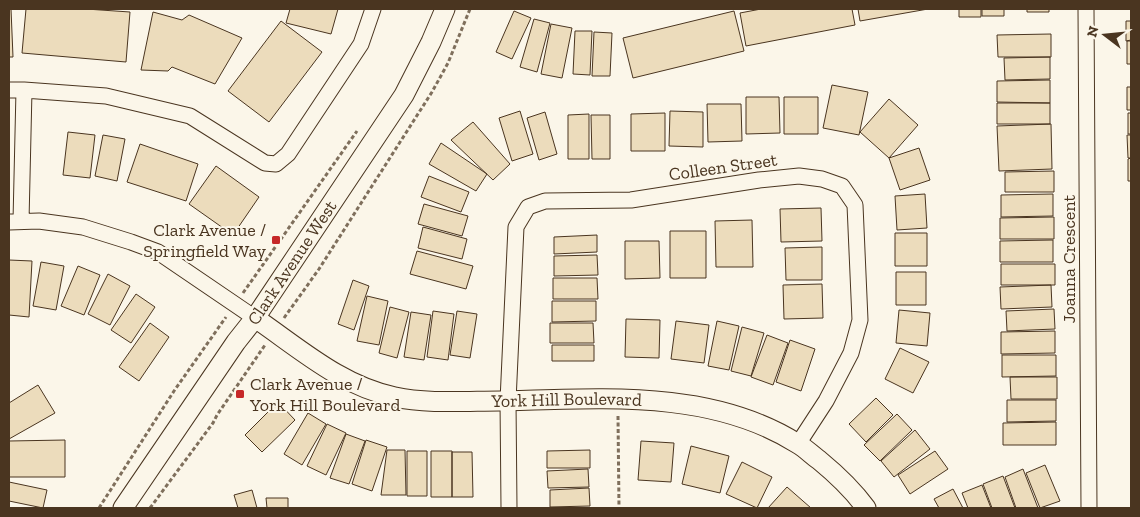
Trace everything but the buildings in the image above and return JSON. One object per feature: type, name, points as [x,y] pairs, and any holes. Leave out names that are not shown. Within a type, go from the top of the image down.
[{"type":"street","points":[[9,90],[106,96],[190,116],[265,164],[276,164],[288,154],[361,44],[373,9]]},
{"type":"street","name":"Clark Avenue West","points":[[123,508],[236,342],[255,318],[404,95],[431,42],[445,9]]},
{"type":"street","name":"Joanna Crescent","points":[[1086,9],[1089,508]]},
{"type":"street","points":[[24,90],[15,221],[39,221],[83,226],[158,252],[255,318]]},
{"type":"street","name":"Colleen Street","points":[[509,508],[508,401],[516,227],[528,207],[545,201],[631,200],[759,180],[791,177],[822,179],[842,186],[855,205],[860,320],[851,354],[826,402],[798,444]]},
{"type":"street","name":"York Hill Boulevard","points":[[255,318],[346,380],[370,391],[396,398],[508,401],[618,399],[671,402],[710,409],[755,422],[798,444],[829,468],[860,499],[866,508]]},
{"type":"path","name":"Clark Avenue West","points":[[290,310],[319,270],[432,92],[448,62],[470,9]]},
{"type":"path","name":"Clark Avenue West","points":[[251,281],[360,126]]},
{"type":"path","points":[[99,508],[174,391],[217,329]]},
{"type":"path","points":[[150,508],[213,423],[256,357]]},
{"type":"path","points":[[618,399],[619,508]]},
{"type":"place","name":"Clark Avenue / Springfield Way","points":[[276,240]]},
{"type":"place","name":"Clark Avenue / York Hill Boulevard","points":[[240,394]]}]
